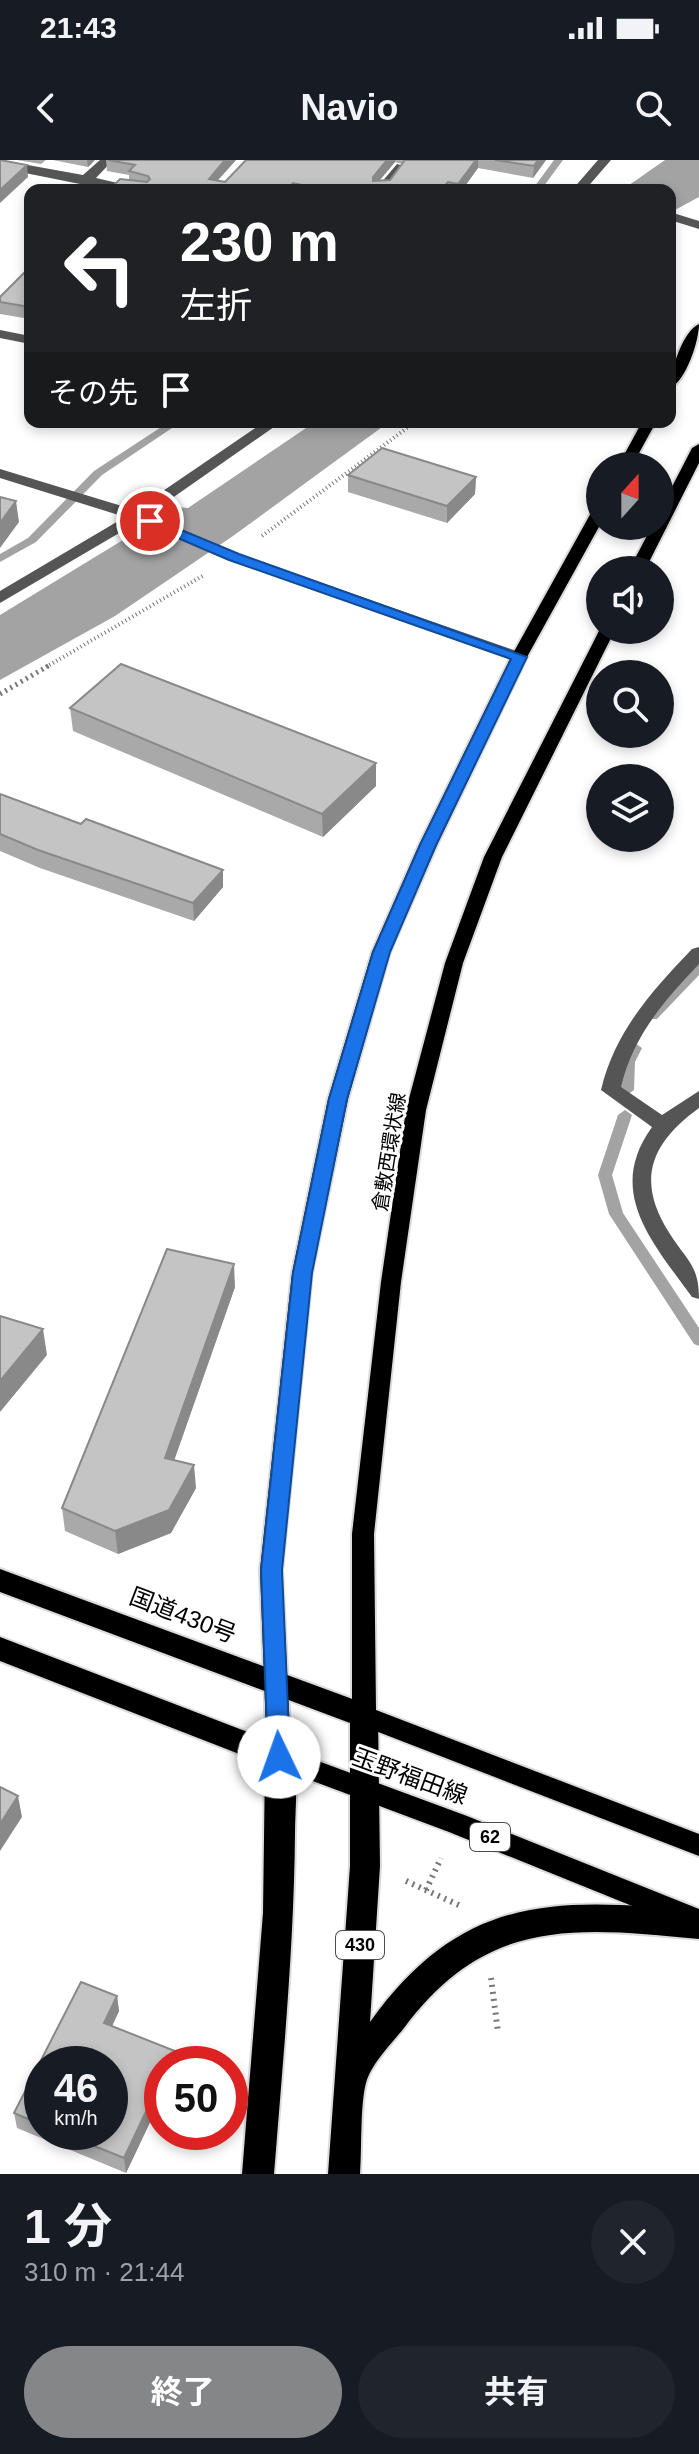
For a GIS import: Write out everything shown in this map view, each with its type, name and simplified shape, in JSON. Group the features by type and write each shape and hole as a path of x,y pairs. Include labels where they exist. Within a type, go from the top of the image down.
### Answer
{"highway":[{"name":"国道430号","path":"0,1580 364,1716"},
{"path":"0,1649 279,1757 283,1834 258,2174"},
{"name":"430","path":"344,2174 365,1866 364,1716"},
{"path":"351,2078 394,2013 453,1955 479,1942 531,1922 615,1917 699,1923"}],"main road":[{"path":"676,372 699,328"},
{"path":"633,452 646,428"},
{"path":"674,498 699,448"},
{"path":"279,1757 271,1570 302,1273 338,1099 381,952 428,845 519,657 586,536"},
{"name":"倉敷西環状線","path":"364,1716 363,1534 391,1282 416,1110 454,963 493,857 600,644"},
{"name":"玉野福田線","path":"364,1716 699,1845"},
{"name":"玉野福田線","path":"279,1757 699,1923"}],"street":[{"path":"85,181 107,160"},
{"path":"585,184 605,160"},
{"path":"0,164 104,184"},
{"path":"386,184 401,167"},
{"path":"676,218 699,225"},
{"path":"0,334 24,339"},
{"path":"0,598 144,519 266,428"},
{"path":"0,473 144,519 227,554 519,657"},
{"path":"664,1126 611,1090 615,1064 644,1012 699,953"},
{"path":"699,1098 664,1126 647,1152 640,1179 646,1215 699,1291"}],"path":[{"path":"0,694 227,554 406,428"},
{"path":"426,1890 441,1858"},
{"path":"406,1881 469,1909"},
{"path":"490,1973 498,2032"}],"shaded area":[{"path":"665,160 699,160 699,197 676,209 676,184 631,184"},
{"path":"306,428 381,428 233,536 115,616 0,680 0,615 177,507 188,508"}],"building":[{"path":"0,160 27,165 0,190"},
{"path":"108,160 225,160 209,179 225,182 246,160 387,160 373,181 390,180 405,160 476,160 458,184 115,184 120,179 147,182 150,179 148,176 129,171 135,165"},
{"path":"495,160 538,160 534,166"},
{"path":"24,273 24,306 0,302 0,297"},
{"path":"382,448 476,477 447,506 348,475"},
{"path":"0,497 16,501 0,523"},
{"path":"121,664 376,763 322,814 70,708"},
{"path":"0,794 81,824 86,819 223,870 193,903 0,834"},
{"path":"167,1249 234,1264 165,1458 194,1465 169,1510 115,1531 62,1508"},
{"path":"0,1316 43,1329 0,1381"},
{"path":"0,1787 18,1796 0,1824"},
{"path":"81,1982 117,1996 104,2023 162,2046 144,2046 144,2116 128,2150 128,2046 48,2046"},
{"path":"24,2093 24,2117 14,2113"},
{"path":"104,2150 128,2150 124,2158"}],"waterway":[{"path":"541,184 559,160"},
{"path":"0,559 32,540 98,473 167,428"},
{"path":"652,1016 699,967"},
{"path":"627,1090 628,1062 635,1048"},
{"path":"625,1115 605,1175 616,1214 699,1340"}],"route":[{"path":"150,521 234,557 519,657 428,845 381,952 338,1099 302,1273 271,1570 279,1757"}]}
